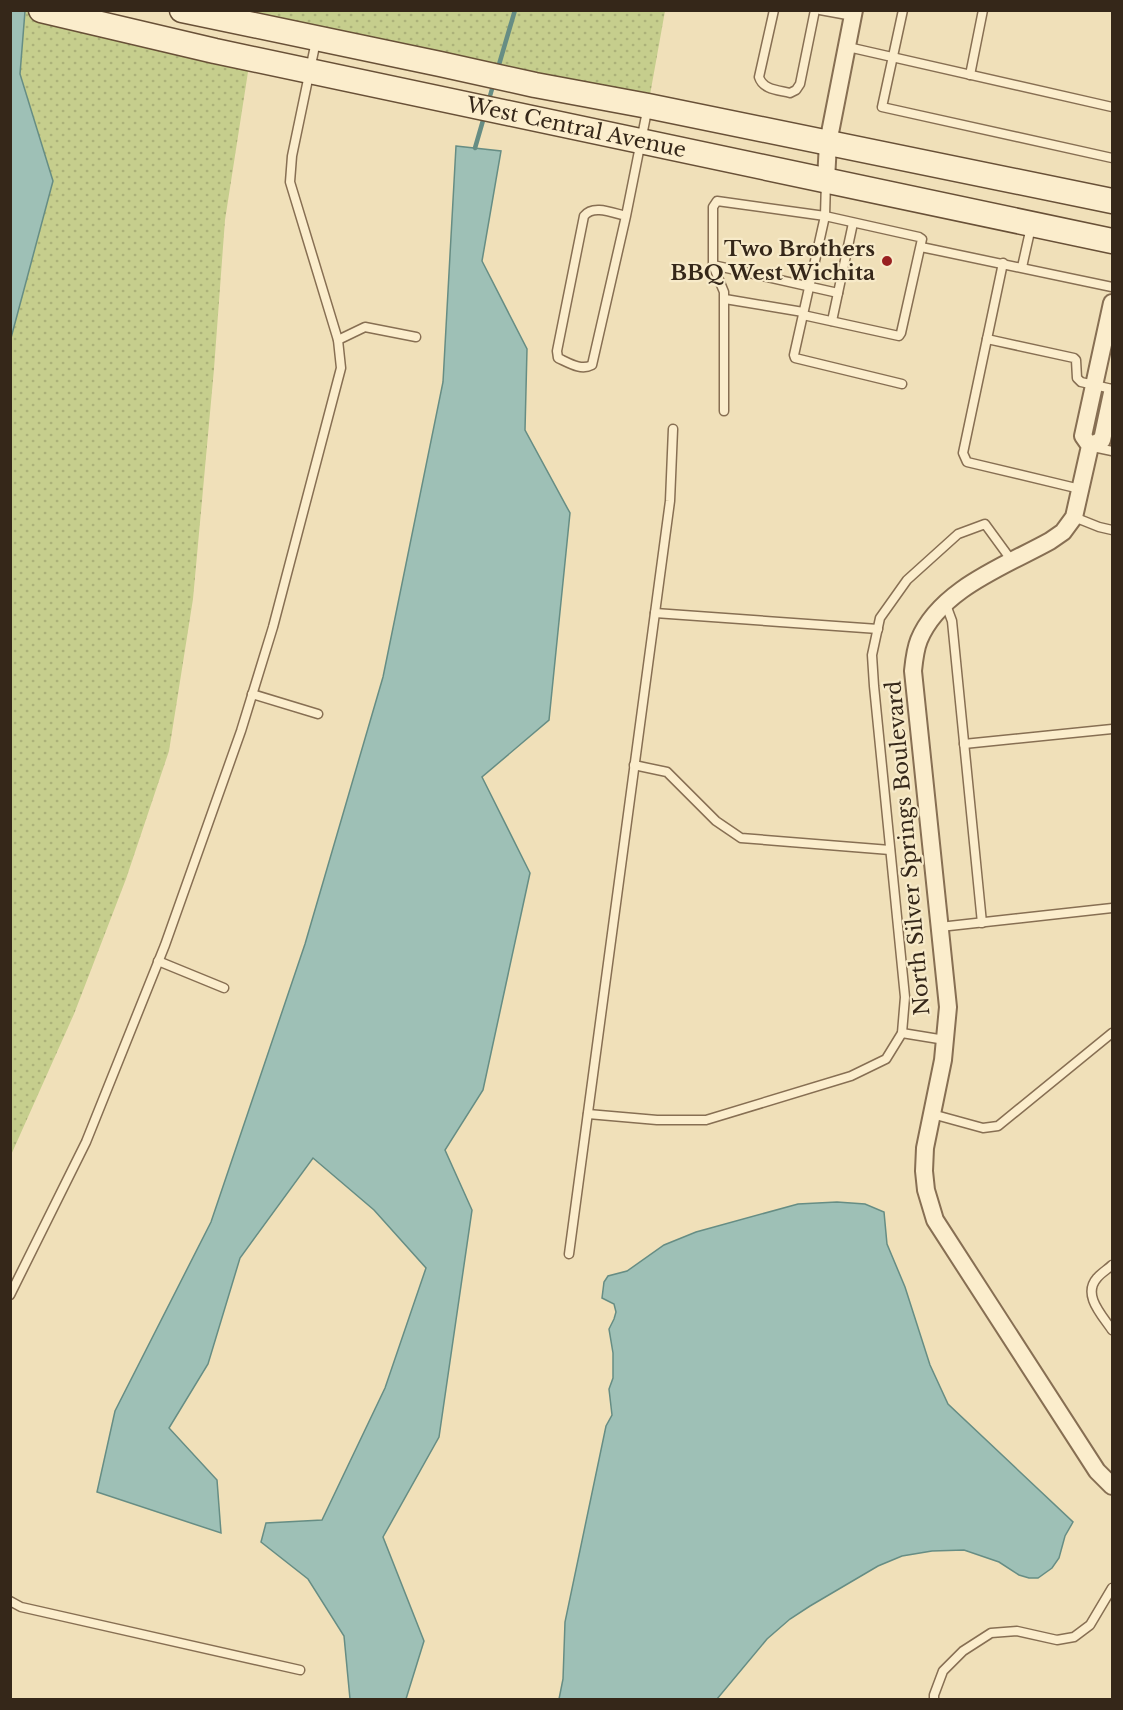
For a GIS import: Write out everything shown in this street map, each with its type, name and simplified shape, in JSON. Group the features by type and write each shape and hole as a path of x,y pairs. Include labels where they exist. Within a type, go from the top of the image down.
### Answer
{"main road":[{"name":"West Central Avenue","path":"40,10 310,71 1113,241"},
{"name":"West Central Avenue","path":"182,10 535,85 1113,201"}],"street":[{"path":"826,180 828,143 854,13"},
{"path":"1074,517 1090,446 1083,436 1113,303"},
{"path":"1090,446 1102,440 1113,391"},
{"name":"North Silver Springs Boulevard","path":"1074,517 1063,532 1050,542 963,588 945,602 927,625 919,640 913,672 948,1007 946,1040 926,1148 924,1171 926,1190 935,1220 1097,1471 1113,1486"}],"lane":[{"path":"774,10 759,77 766,87 790,93 800,84 815,10"},
{"path":"820,10 854,13"},
{"path":"903,10 882,108 1113,158"},
{"path":"970,75 984,10"},
{"path":"10,1295 86,1142 158,961 241,731 273,627 341,368 338,340 290,182 292,156 316,38"},
{"path":"848,47 1113,107"},
{"path":"626,216 594,209 588,211 584,216 557,351 558,358 574,365 586,368 592,365 626,216 648,106"},
{"path":"826,180 825,216 795,358 902,384"},
{"path":"724,298 899,336 922,239 825,216 717,201 713,207 713,265 724,292 724,298 724,411"},
{"path":"832,321 853,223"},
{"path":"1022,267 1031,223"},
{"path":"921,247 1113,286"},
{"path":"1004,263 963,453 965,460 1080,489"},
{"path":"713,265 838,293"},
{"path":"338,340 365,327 416,337"},
{"path":"987,339 1074,358 1077,378 1081,382 1113,391"},
{"path":"569,1254 655,613 669,501 673,429"},
{"path":"1090,446 1113,451"},
{"path":"1074,517 1113,530"},
{"path":"588,1114 657,1120 706,1120 851,1076 886,1059 902,1033 904,997 872,655 880,618 907,580 958,534 985,524 1012,562"},
{"path":"945,602 952,621 982,923"},
{"path":"655,613 878,629"},
{"path":"252,694 318,714"},
{"path":"964,744 1113,729"},
{"path":"634,765 667,772 716,821 741,838 890,850"},
{"path":"940,927 1113,908"},
{"path":"158,961 224,988"},
{"path":"902,1033 946,1040"},
{"path":"932,1114 983,1128 998,1126 1113,1033"},
{"path":"1113,1265 1097,1278 1091,1288 1093,1301 1113,1330"},
{"path":"934,1700 943,1671 963,1651 991,1633 1017,1631 1057,1640 1074,1638 1090,1625 1113,1588"},
{"path":"10,1601 21,1607 300,1670"}],"green space":[{"path":"46,10 250,59 225,220 193,599 169,751 126,879 74,1014 11,1155 10,11"},
{"path":"256,10 665,11 648,106 188,11 255,11 255,16"}],"water":[{"path":"10,11 25,11 20,74 53,181 11,338"},
{"path":"456,146 501,151 482,261 527,349 525,430 570,513 549,720 482,777 530,873 483,1090 445,1150 472,1210 439,1437 383,1537 424,1641 406,1699 350,1699 344,1636 308,1579 261,1542 266,1523 322,1520 385,1388 426,1268 374,1210 313,1158 240,1258 208,1364 169,1428 217,1480 221,1533 97,1492 115,1411 211,1222 305,944 383,677 443,382"},
{"path":"837,1202 865,1204 884,1212 887,1244 905,1287 930,1365 948,1404 1073,1522 1065,1536 1059,1558 1052,1568 1038,1578 1029,1578 1019,1575 999,1562 964,1550 932,1551 902,1556 878,1566 790,1619 767,1639 717,1699 559,1699 563,1679 565,1622 606,1426 612,1415 609,1389 613,1378 613,1353 609,1329 616,1312 614,1304 602,1298 604,1282 608,1276 627,1271 664,1245 696,1232 798,1204"}],"waterway":[{"path":"498,68 515,10"},
{"path":"488,103 494,82"},
{"path":"475,148 484,117"}],"place":[{"name":"Two Brothers BBQ West Wichita","path":"887,261"}]}
